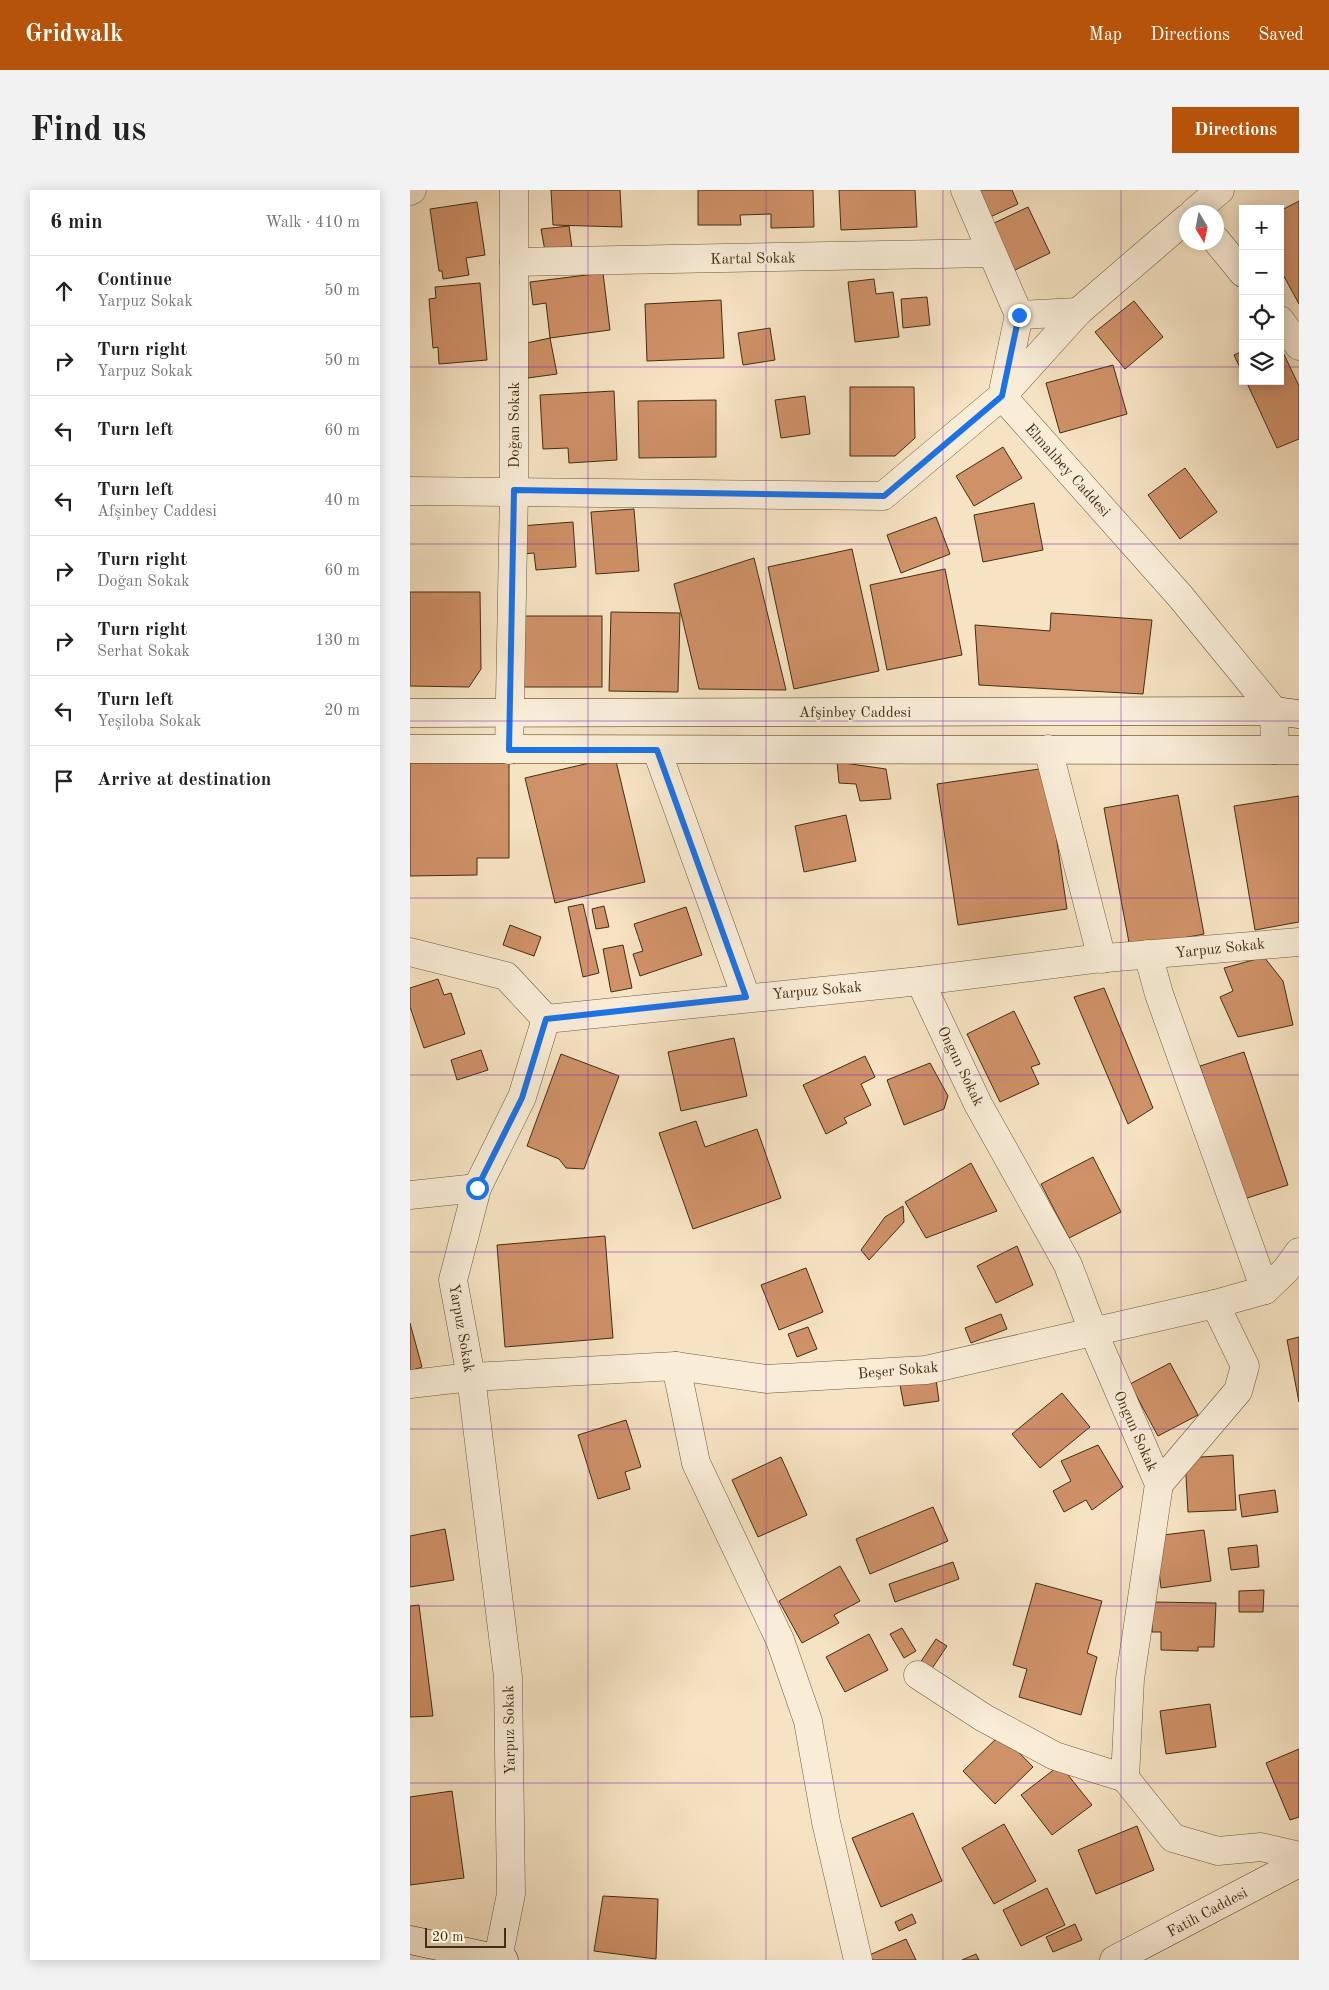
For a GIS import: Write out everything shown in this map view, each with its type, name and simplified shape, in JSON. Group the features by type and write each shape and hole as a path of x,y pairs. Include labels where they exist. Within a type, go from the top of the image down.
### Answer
{"street":[{"name":"Doğan Sokak","path":"509,750 514,490 514,190"},
{"path":"965,190 1019,315 1002,396"},
{"path":"1202,205 1220,190"},
{"path":"410,491 514,490 884,496 1002,396 1078,312 1179,225"},
{"path":"1224,250 1239,268"},
{"name":"Kartal Sokak","path":"514,262 992,253"},
{"path":"1019,315 1078,312"},
{"path":"1284,325 1299,346"},
{"name":"Elmalıbey Caddesi","path":"1002,396 1180,596 1287,712"},
{"path":"410,749 1287,750 1287,712"},
{"name":"Afşinbey Caddesi","path":"410,713 1287,712"},
{"path":"1048,749 1102,959"},
{"path":"657,750 746,997"},
{"name":"Yarpuz Sokak","path":"501,1959 511,1894 508,1677 471,1377 452,1280 477,1188 522,1098 546,1019 746,997 920,981 1148,954 1299,942"},
{"path":"410,952 506,976 546,1019"},
{"path":"1148,954 1159,994 1265,1290"},
{"name":"Ongun Sokak","path":"920,981 978,1104 1068,1265 1092,1331 1159,1484 1130,1679 1125,1778"},
{"path":"410,1195 477,1188"},
{"name":"Beşer Sokak","path":"410,1384 471,1377 676,1366 766,1379 926,1370 1215,1304 1265,1290 1286,1270 1299,1252"},
{"path":"1159,1484 1238,1391 1245,1366 1215,1304"},
{"path":"676,1366 696,1463 780,1640 808,1721 826,1822 858,1960"},
{"path":"918,1675 984,1718 1055,1756 1125,1778 1173,1838 1218,1851 1261,1847 1299,1856"},
{"name":"Fatih Caddesi","path":"1126,1958 1299,1863"},
{"path":"410,1940 501,1959"}],"building":[{"path":"551,190 620,190 622,227 553,225"},
{"path":"698,190 813,190 814,227 771,228 771,214 740,215 741,225 698,225"},
{"path":"839,190 915,190 917,227 841,230"},
{"path":"977,190 1012,190 1018,204 986,219"},
{"path":"1299,201 1299,304 1284,276 1284,209"},
{"path":"477,202 485,255 466,258 469,275 443,279 442,271 439,271 430,209"},
{"path":"1028,207 1050,253 1013,271 990,225"},
{"path":"569,226 572,248 545,251 541,229"},
{"path":"603,273 610,330 550,338 546,303 533,305 530,282"},
{"path":"874,279 876,294 893,292 899,337 855,342 848,282"},
{"path":"480,283 487,360 439,364 438,347 433,348 429,299 436,298 435,287"},
{"path":"927,297 930,325 903,328 901,299"},
{"path":"721,300 724,358 647,361 645,304"},
{"path":"1134,301 1163,337 1125,369 1095,332"},
{"path":"770,328 775,360 743,365 738,333"},
{"path":"550,338 557,374 528,378 522,344"},
{"path":"1239,353 1239,366 1234,355"},
{"path":"1284,354 1299,386 1299,439 1277,448 1248,385 1284,385"},
{"path":"1113,365 1127,414 1060,433 1046,383"},
{"path":"850,387 914,387 915,438 895,456 850,456"},
{"path":"614,391 617,460 569,463 568,448 543,449 540,395"},
{"path":"805,396 810,434 781,438 775,400"},
{"path":"716,400 716,457 639,458 638,401"},
{"path":"1003,447 1022,478 974,506 956,476"},
{"path":"1185,468 1217,512 1180,539 1148,495"},
{"path":"1034,503 1043,550 983,562 974,515"},
{"path":"634,509 639,571 596,574 591,512"},
{"path":"936,517 950,554 901,573 887,535"},
{"path":"573,522 576,567 536,570 534,553 522,554 520,526"},
{"path":"852,549 879,671 794,689 768,567"},
{"path":"754,558 786,690 699,689 674,584"},
{"path":"945,569 962,655 887,670 870,585"},
{"path":"410,592 480,592 481,669 469,687 410,686"},
{"path":"611,612 680,613 678,692 609,691"},
{"path":"1051,613 1152,620 1143,694 979,685 975,625 1050,631"},
{"path":"519,616 602,616 602,687 519,687"},
{"path":"410,757 509,757 509,858 477,858 477,875 410,876"},
{"path":"615,757 645,882 555,903 525,778"},
{"path":"837,762 886,769 891,799 860,801 856,784 839,783"},
{"path":"1046,768 1067,909 958,925 937,784"},
{"path":"1178,795 1204,934 1130,948 1104,808"},
{"path":"1299,796 1299,922 1255,930 1234,806"},
{"path":"846,815 856,861 804,872 795,826"},
{"path":"583,904 599,973 583,977 568,907"},
{"path":"604,906 609,927 596,929 592,909"},
{"path":"686,907 702,955 640,976 633,954 643,951 634,924"},
{"path":"510,925 541,937 534,956 503,945"},
{"path":"623,945 632,988 611,992 603,949"},
{"path":"1264,957 1283,981 1293,1025 1238,1037 1220,997 1233,991 1224,968"},
{"path":"438,979 444,995 451,993 465,1034 424,1048 410,1007 410,988"},
{"path":"1104,988 1153,1108 1128,1124 1074,997"},
{"path":"1014,1011 1040,1064 1031,1067 1039,1084 1000,1102 967,1034"},
{"path":"734,1038 747,1096 681,1111 668,1052"},
{"path":"481,1050 488,1070 457,1080 451,1060"},
{"path":"1244,1052 1288,1185 1244,1199 1200,1066"},
{"path":"561,1054 619,1076 584,1169 566,1168 559,1159 527,1146"},
{"path":"865,1056 875,1077 861,1084 871,1105 844,1118 847,1123 826,1134 803,1085"},
{"path":"930,1063 948,1096 944,1109 904,1125 887,1080"},
{"path":"696,1121 705,1147 757,1129 781,1198 693,1229 659,1133"},
{"path":"1093,1157 1121,1212 1069,1238 1041,1184"},
{"path":"971,1163 997,1211 926,1238 905,1202"},
{"path":"903,1206 904,1222 869,1260 861,1250 885,1217"},
{"path":"605,1236 613,1338 505,1347 497,1245"},
{"path":"1017,1246 1033,1285 996,1303 977,1266"},
{"path":"806,1268 823,1312 779,1330 761,1285"},
{"path":"1001,1314 1007,1329 971,1343 965,1328"},
{"path":"410,1323 422,1367 410,1371"},
{"path":"808,1327 817,1349 797,1357 788,1334"},
{"path":"1299,1337 1299,1402 1287,1340"},
{"path":"1170,1363 1198,1415 1158,1436 1130,1384"},
{"path":"936,1379 939,1401 904,1406 900,1385"},
{"path":"1062,1393 1090,1427 1040,1468 1012,1434"},
{"path":"626,1420 641,1467 625,1472 630,1489 598,1499 578,1435"},
{"path":"1098,1445 1123,1487 1092,1510 1086,1500 1064,1512 1053,1491 1071,1481 1061,1461"},
{"path":"1233,1455 1236,1510 1188,1512 1185,1458"},
{"path":"781,1457 807,1515 758,1537 732,1480"},
{"path":"1275,1490 1278,1512 1242,1517 1239,1495"},
{"path":"933,1507 948,1541 870,1574 856,1539"},
{"path":"445,1529 454,1580 410,1587 410,1536"},
{"path":"1204,1530 1211,1581 1161,1588 1155,1536"},
{"path":"1257,1545 1259,1567 1231,1570 1228,1548"},
{"path":"953,1562 959,1579 895,1602 889,1584"},
{"path":"840,1566 860,1601 834,1615 839,1623 802,1643 779,1601"},
{"path":"1036,1583 1102,1601 1087,1653 1097,1657 1081,1715 1019,1697 1027,1669 1013,1665"},
{"path":"1264,1590 1263,1612 1239,1612 1239,1591"},
{"path":"1152,1602 1216,1603 1214,1647 1198,1647 1198,1651 1161,1650 1161,1632 1152,1632"},
{"path":"419,1605 433,1716 410,1717 410,1606"},
{"path":"902,1628 916,1651 904,1658 890,1634"},
{"path":"869,1634 888,1670 845,1692 826,1657"},
{"path":"936,1639 947,1646 931,1670 920,1663"},
{"path":"1210,1704 1216,1747 1166,1754 1160,1711"},
{"path":"1001,1734 1033,1767 995,1804 963,1771"},
{"path":"1299,1749 1299,1817 1290,1820 1266,1763"},
{"path":"1060,1765 1092,1805 1052,1835 1021,1795"},
{"path":"452,1791 464,1878 410,1885 410,1797"},
{"path":"913,1813 942,1881 881,1907 852,1838"},
{"path":"1004,1824 1036,1881 994,1904 962,1848"},
{"path":"1137,1826 1154,1870 1096,1894 1078,1850"},
{"path":"1047,1888 1065,1925 1021,1946 1003,1910"},
{"path":"603,1896 658,1899 656,1959 594,1951"},
{"path":"912,1914 916,1923 899,1931 895,1922"},
{"path":"1075,1924 1082,1940 1053,1952 1046,1937"},
{"path":"906,1939 916,1960 869,1960 867,1956"},
{"path":"976,1954 979,1960 962,1960"}],"route":[{"path":"477,1188 522,1098 546,1019 746,997 657,750 509,750 514,490 884,496 1002,396 1019,315"}]}
